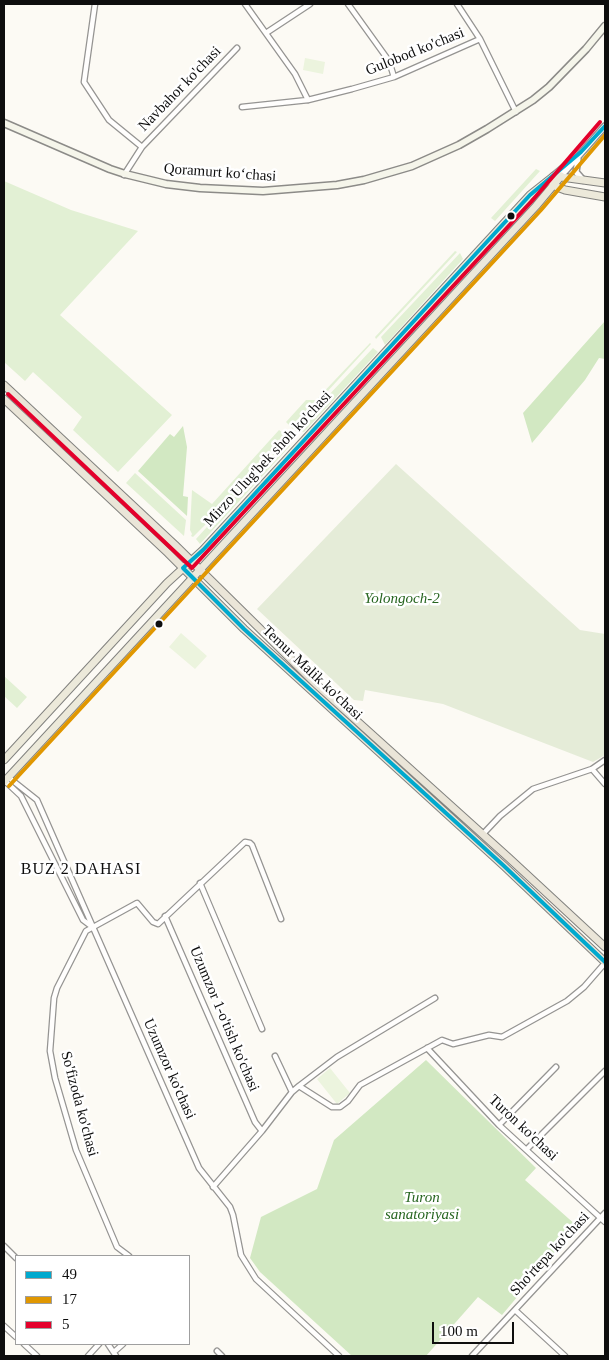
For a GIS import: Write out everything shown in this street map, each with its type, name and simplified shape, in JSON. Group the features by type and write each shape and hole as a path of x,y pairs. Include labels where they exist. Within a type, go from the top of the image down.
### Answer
{"highway":[{"name":"Temur Malik ko'chasi","path":"4,385 191,561 317,685 605,947"},
{"name":"Temur Malik ko'chasi","path":"4,399 183,568 244,629 504,866 605,962"}],"main road":[{"name":"Qoramurt koʻchasi","path":"516,113 549,87 586,49 605,26"},
{"name":"Qoramurt koʻchasi","path":"4,125 94,166 171,187 247,193 337,187 396,174 430,162 474,139 551,89 605,30"},
{"path":"553,186 562,176 605,183"},
{"path":"543,184 605,197"},
{"name":"Mirzo Ulug'bek shoh ko'chasi","path":"4,760 166,583 191,561 263,485 530,195 543,184 553,186 5,780"},
{"path":"263,485 271,492"},
{"path":"84,673 94,683"},
{"path":"44,716 55,726"}],"street":[{"path":"95,4 84,82 109,120 142,147"},
{"path":"245,4 295,74 308,100"},
{"path":"266,33 310,4"},
{"path":"348,4 389,61 394,77"},
{"path":"457,4 480,39 516,113"},
{"name":"Gulobod ko'chasi","path":"242,107 308,100 394,77 480,39"},
{"name":"Navbahor ko'chasi","path":"124,175 142,147 237,48"},
{"path":"553,186 605,126"},
{"path":"562,176 582,152"},
{"path":"582,152 575,168 577,174 583,180"},
{"path":"483,834 500,816 533,789 592,769 605,760"},
{"path":"592,769 605,784"},
{"name":"Uzumzor ko'chasi","path":"5,780 21,796 83,920 93,927"},
{"name":"Uzumzor ko'chasi","path":"5,780 37,800 199,1168 225,1200 233,1215 241,1255 256,1279 338,1356"},
{"path":"93,927 137,904 155,924 158,924 244,842 249,842 252,845 281,919"},
{"path":"200,883 262,1029"},
{"name":"Uzumzor 1-o'tish ko'chasi","path":"165,916 254,1122 262,1131"},
{"name":"So'fizoda ko'chasi","path":"93,927 86,931 57,988 54,998 50,1051 55,1078 76,1150 118,1246 127,1255"},
{"path":"298,1086 332,1107 340,1107 348,1101 360,1085 442,1040 453,1044 489,1035 502,1036 567,1000 584,987 605,962"},
{"path":"213,1187 298,1086 337,1057 435,998"},
{"name":"Turon ko'chasi","path":"427,1048 499,1125 603,1220"},
{"path":"275,1056 292,1092"},
{"path":"499,1125 556,1067"},
{"path":"527,1149 605,1072"},
{"name":"Sho'rtepa ko'chasi","path":"472,1356 603,1220 605,1214"},
{"path":"4,1246 15,1257"},
{"path":"515,1310 565,1356"},
{"path":"4,1326 15,1336"},
{"path":"25,1345 37,1356"},
{"path":"88,1356 98,1345"},
{"path":"217,1351 222,1356"}],"green space":[{"path":"305,58 325,62 323,74 303,70"},
{"path":"536,169 540,171 495,221 491,218"},
{"path":"4,181 71,210 138,231 60,315 172,415 118,472 73,430 82,417 33,372 25,381 4,362"},
{"path":"455,251 457,252 376,339 375,337"},
{"path":"460,253 463,259 385,345 381,337"},
{"path":"605,321 605,359 599,358 585,380 532,443 523,413"},
{"path":"370,343 293,429 286,422 306,400 316,400"},
{"path":"373,348 378,352 304,432 295,431"},
{"path":"183,426 187,447 183,496 188,497 187,516 138,471 170,434 174,437"},
{"path":"279,430 286,437 232,498 193,537 191,536 192,490 212,504"},
{"path":"288,438 290,446 200,544 196,539"},
{"name":"Yolongoch-2","path":"396,464 580,630 605,634 605,755 593,762 443,704 365,690 363,701 354,700 257,609"},
{"path":"135,473 186,520 184,536 126,483"},
{"path":"181,633 207,656 195,669 169,647"},
{"path":"4,676 27,697 17,708 4,696"},
{"name":"Turon sanatoriyasi","path":"426,1060 536,1168 525,1180 577,1226 502,1315 478,1297 426,1356 352,1356 260,1272 250,1258 261,1217 317,1189 334,1140"},
{"path":"330,1068 350,1093 337,1104 317,1079"}],"transit line":[{"name":"5","path":"8,394 192,568 531,202 600,122"},
{"name":"49","path":"605,126 581,152 530,195 203,550 183,568 244,629 504,866 605,962"},
{"name":"17","path":"9,786 541,210 605,135"}],"district":[{"name":"BUZ 2 DAHASI","path":"81,870"}]}
